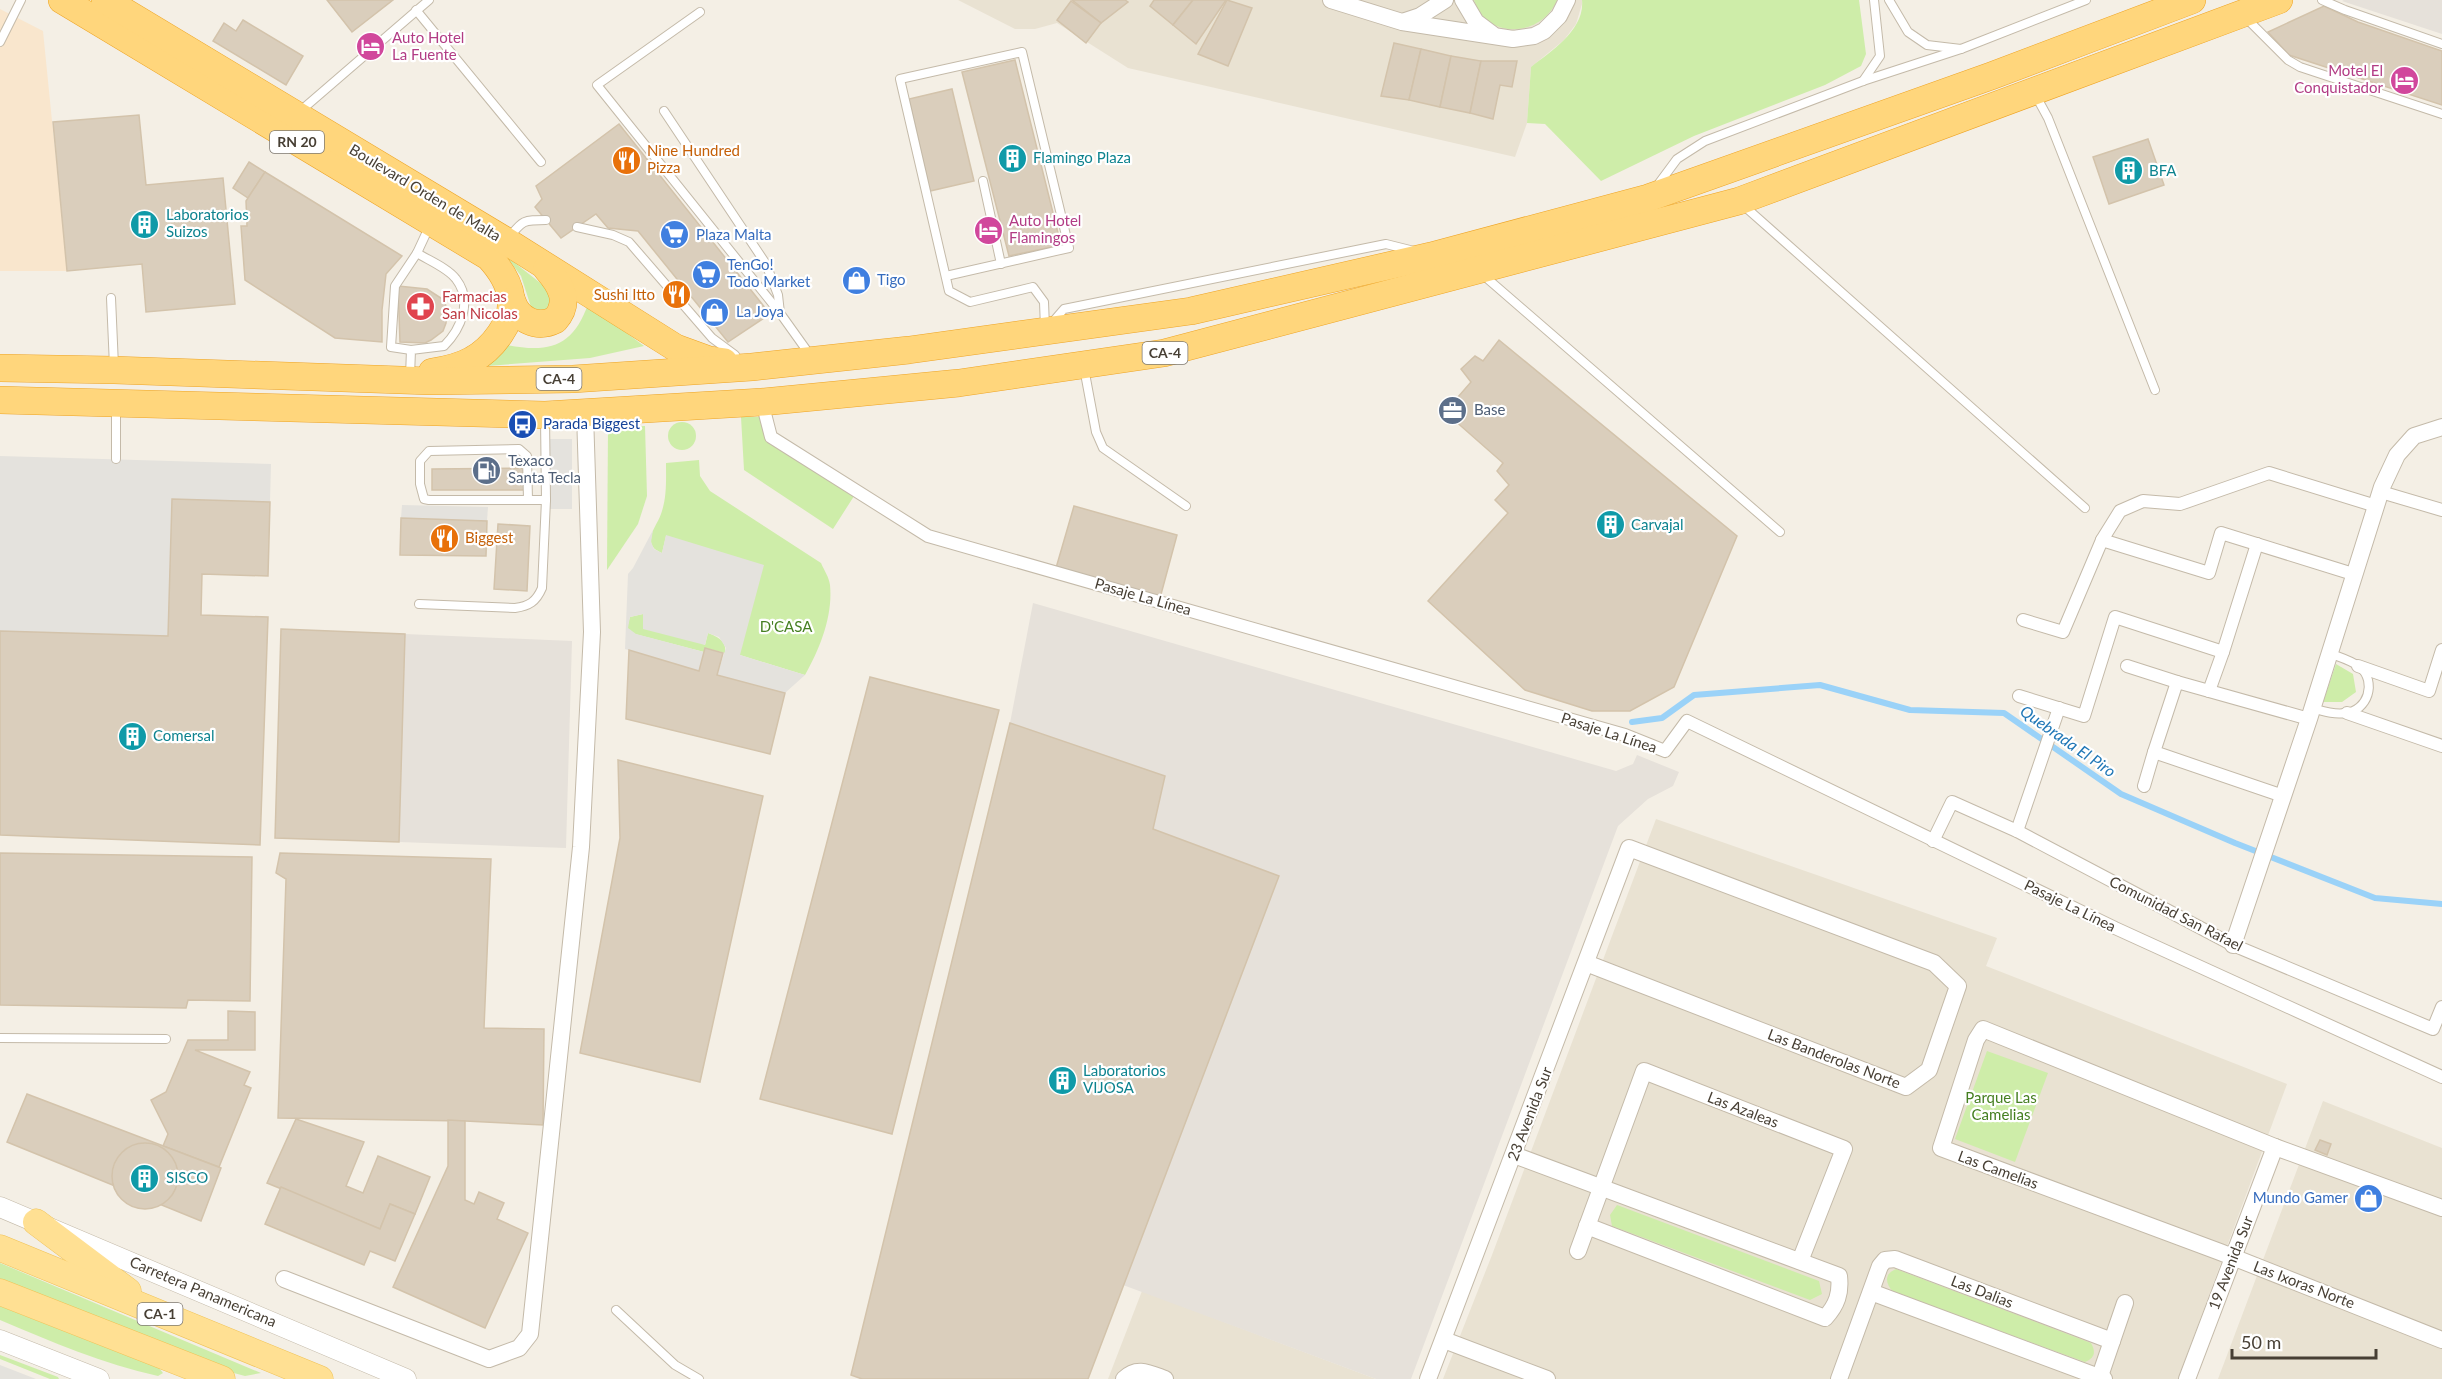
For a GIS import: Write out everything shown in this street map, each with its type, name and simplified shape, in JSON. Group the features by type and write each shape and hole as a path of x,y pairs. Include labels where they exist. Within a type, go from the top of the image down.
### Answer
{"highway":[{"name":"Boulevard Orden de Malta","path":"62,0 489,257 503,274 512,301"},
{"name":"Boulevard Orden de Malta","path":"105,0 506,242 676,348 709,360 752,367"},
{"name":"CA-4","path":"0,368 499,381 752,367 939,347 1191,311 1431,256 1648,198 1990,76 2188,0"},
{"name":"CA-4","path":"0,400 545,415 585,414 762,402 959,383 1164,353 1738,201 2034,93 2279,0"},
{"path":"512,301 517,312 530,322 546,323 558,316 562,309 563,294 558,283 540,263"},
{"path":"366,379 410,363 448,369 467,363 484,352 500,332 512,301"}],"main road":[{"path":"36,1222 160,1315"},
{"name":"CA-1","path":"0,1248 320,1379"},
{"name":"CA-1","path":"0,1292 222,1379"}],"street":[{"path":"1331,0 1402,22 1513,39 1534,36 1552,24 1567,0"},
{"path":"1402,22 1420,16 1444,0"},
{"path":"1463,0 1469,14 1492,35"},
{"name":"Pasaje La Línea","path":"762,402 771,437 928,536 1624,735 1665,751 1687,721 2115,928 2442,1077"},
{"path":"284,1279 489,1359 519,1348 530,1334 581,848 592,632 585,414"},
{"path":"2233,945 2311,714 2378,499 2397,454 2414,436 2442,427"},
{"path":"2023,621 2063,632 2102,540 2120,511 2142,501 2180,504 2269,473 2378,499 2442,510"},
{"path":"2102,540 2209,573 2221,533 2354,574"},
{"path":"2209,691 2257,544"},
{"path":"2019,696 2084,716 2115,617 2223,652"},
{"path":"2358,666 2429,691 2442,650"},
{"path":"2127,666 2209,691 2311,714"},
{"path":"2144,786 2177,682"},
{"path":"2017,831 2059,708"},
{"path":"2347,713 2442,746"},
{"path":"2154,752 2283,796"},
{"name":"Comunidad San Rafael","path":"1934,840 1952,802 2017,831 2233,945 2433,1029 2440,1015"},
{"name":"23 Avenida Sur","path":"1428,1379 1629,848"},
{"name":"Las Banderolas Norte","path":"1587,963 1906,1087 1929,1070 1958,986 1934,963 1629,848"},
{"name":"Las Camelias","path":"2233,1257 1941,1148 1976,1040 1983,1029 2275,1147"},
{"name":"Las Azaleas","path":"1578,1251 1644,1071 1844,1149 1800,1261"},
{"path":"2275,1147 2442,1208"},
{"name":"19 Avenida Sur","path":"2187,1379 2275,1147"},
{"path":"1514,1155 1839,1276 1837,1301 1825,1317 1587,1226"},
{"name":"Carretera Panamericana","path":"0,1207 406,1379"},
{"name":"Las Ixoras Norte","path":"2233,1257 2442,1340"},
{"name":"Las Dalias","path":"1839,1379 1880,1266 1885,1260 1895,1259 2112,1341"},
{"path":"1871,1292 2101,1378 2125,1303"},
{"path":"0,1340 99,1379"},
{"path":"1444,1340 1547,1379"},
{"path":"1124,1379 1132,1372 1140,1370 1165,1379"}],"lane":[{"path":"0,42 21,0"},
{"path":"296,115 429,0"},
{"path":"1863,81 1880,56 1875,0"},
{"path":"1889,0 1908,32 1927,45 1961,49"},
{"path":"1648,198 1677,159 1704,141 1863,81 1961,49 2085,0"},
{"path":"2322,0 2344,10 2442,44"},
{"path":"416,10 541,162"},
{"path":"700,12 597,85 780,313 814,360"},
{"path":"2242,14 2288,60 2300,67 2442,114"},
{"path":"946,276 1070,248 1022,52 900,79 949,291 970,302 1033,287 1044,302 1045,331"},
{"path":"2034,93 2048,118 2155,390"},
{"path":"664,111 766,264 778,295 780,313"},
{"path":"983,181 1001,264"},
{"path":"1738,201 2085,508"},
{"path":"506,242 526,220 546,220"},
{"path":"417,253 455,277 461,291 463,315 459,328 444,346 410,363 392,346 394,286 417,253 431,222"},
{"path":"577,227 613,235 629,242 712,339 752,367"},
{"path":"1480,271 1780,532"},
{"path":"111,298 114,370"},
{"path":"1083,365 1096,432 1103,448 1186,506"},
{"path":"116,402 116,459"},
{"path":"419,604 515,608 528,606 538,598 542,588 546,500 545,415"},
{"path":"528,500 527,456 519,449 429,451 420,461 420,484 424,499 528,500 546,500"},
{"path":"2311,714 2347,713 2362,706 2369,689 2365,673 2358,666 2329,653"},
{"path":"0,1038 166,1039"},
{"path":"616,1310 675,1365 699,1379"}],"shaded area":[{"path":"958,0 1582,0 1582,4 1576,24 1564,40 1531,67 1527,123 1515,157 1128,68 1057,23 1035,29 1015,29"},
{"path":"2442,0 2442,34 2342,1"},
{"path":"0,9 43,31 67,271 0,271"},
{"path":"549,439 572,439 572,509 549,509"},
{"path":"0,456 271,464 270,502 172,499 168,636 0,631"},
{"path":"402,505 488,507 487,521 401,518"},
{"name":"D'CASA","path":"653,530 651,542 654,549 662,553 666,535 764,565 740,655 805,675 785,693 717,675 726,648 719,637 708,633 705,645 643,629 643,614 630,617 628,628 636,634 704,652 699,671 625,649 628,574"},
{"name":"Laboratorios VIJOSA","path":"1033,603 1616,771 1633,764 1637,755 1679,772 1673,786 1648,799 1618,826 1411,1379 1376,1379 1123,1285 1278,876 1153,829 1165,776 1010,723"},
{"path":"405,634 572,641 566,848 399,842"},
{"path":"1656,819 1997,938 1986,966 2287,1084 2178,1379 1443,1379"},
{"path":"2323,1101 2442,1148 2442,1379 2218,1379"},
{"path":"1142,1291 1376,1379 1108,1379"},
{"path":"0,1365 36,1379 0,1379"}],"green space":[{"path":"1474,0 1557,0 1550,12 1540,21 1528,27 1515,29 1502,28 1490,22 1481,13"},
{"path":"1582,0 1859,0 1866,54 1861,66 1825,85 1694,136 1601,181 1545,124 1527,123 1531,67 1557,47 1572,30 1578,21"},
{"path":"506,256 548,289 550,303 546,309 539,310 531,307 521,276"},
{"path":"588,304 644,346 590,358 487,366 507,345 535,348 558,344 575,330"},
{"path":"741,417 764,417 768,439 856,493 833,529 744,470"},
{"path":"682,422 692,426 696,436 692,446 682,450 672,446 668,436 672,426"},
{"path":"645,426 647,496 638,524 607,570 608,427"},
{"name":"D'CASA","path":"699,460 700,476 710,491 821,563 829,579 830,597 827,620 816,654 805,675 740,655 666,536 662,553 652,545 652,533 664,501 666,463"},
{"name":"D'CASA","path":"643,614 705,645 708,633 715,636 725,645 725,653 705,648 704,652 635,634 627,628 630,617"},
{"path":"2336,664 2353,674 2356,692 2342,702 2323,702"},
{"name":"Parque Las Camelias","path":"1987,1051 2048,1073 2015,1162 1955,1139"},
{"path":"1617,1205 1819,1281 1822,1294 1810,1300 1612,1226 1610,1215"},
{"path":"0,1263 261,1373 245,1376 230,1372 0,1283"},
{"path":"1896,1269 2091,1343 2094,1354 2085,1362 1893,1292 1887,1279 1889,1273"},
{"path":"0,1306 159,1368 163,1373 158,1376 117,1365 78,1352 0,1320"},
{"path":"0,1355 59,1379 50,1379 0,1359"}],"building":[{"path":"327,0 393,0 352,32"},
{"path":"1072,0 1125,0 1128,2 1101,23"},
{"path":"1154,0 1193,0 1173,25 1150,6"},
{"path":"1193,0 1226,0 1196,44 1173,25"},
{"path":"1227,0 1252,8 1228,66 1198,54"},
{"path":"1071,1 1101,23 1086,43 1057,20"},
{"name":"Motel El Conquistador","path":"2324,6 2358,22 2442,51 2442,105 2289,55 2268,32"},
{"path":"243,20 303,56 286,85 213,41 224,23 236,31"},
{"path":"1394,43 1421,49 1409,100 1381,96"},
{"path":"1421,49 1451,56 1440,107 1409,100"},
{"path":"1451,56 1481,61 1470,113 1440,107"},
{"name":"Flamingo Plaza","path":"1015,60 1061,245 1009,256 962,72"},
{"path":"1481,61 1517,61 1512,87 1500,85 1493,119 1470,113"},
{"path":"952,89 974,181 930,191 909,99"},
{"name":"Laboratorios Suizos","path":"139,115 146,185 223,178 235,304 146,312 142,264 67,271 53,122"},
{"name":"Plaza Malta","path":"619,124 770,314 728,342 638,231 608,228 596,214 561,238 535,207 542,199 536,186"},
{"name":"BFA","path":"2148,139 2164,185 2109,204 2093,157"},
{"path":"249,162 265,172 248,198 233,188"},
{"path":"265,172 402,256 386,274 382,310 382,342 335,338 245,280 241,226 247,226 246,201"},
{"path":"398,286 427,289 444,300 447,309 443,331 425,343 400,342"},
{"name":"Carvajal","path":"1499,340 1737,536 1674,687 1630,711 1592,711 1525,690 1428,601 1508,513 1495,500 1509,485 1497,471 1503,463 1445,412 1471,382 1461,369 1475,356 1483,361"},
{"path":"524,468 524,490 432,490 432,469"},
{"name":"Comersal","path":"172,499 270,502 268,576 202,574 201,615 268,617 260,845 0,835 0,631 168,636"},
{"path":"1074,506 1177,535 1160,598 1056,568"},
{"name":"Biggest","path":"401,518 487,521 486,556 400,555"},
{"path":"498,524 530,526 527,591 494,589"},
{"path":"281,629 405,634 399,842 275,838"},
{"name":"D'CASA","path":"705,648 723,653 717,675 785,693 770,754 626,719 629,650 699,671"},
{"path":"870,677 999,710 892,1134 760,1099"},
{"name":"Laboratorios VIJOSA","path":"1010,723 1165,776 1153,829 1279,876 1088,1379 862,1379 851,1375"},
{"path":"618,760 763,796 700,1082 580,1053 620,838"},
{"path":"0,853 252,857 250,1001 188,1000 186,1008 0,1005"},
{"path":"280,853 491,859 484,1028 544,1029 543,1125 465,1121 278,1118 286,879 276,873"},
{"path":"228,1011 255,1012 255,1050 195,1050 250,1072 244,1085 251,1088 219,1167 163,1146 168,1134 151,1100 166,1092 188,1040 228,1040"},
{"path":"27,1094 221,1168 201,1221 7,1142"},
{"path":"296,1119 364,1142 346,1186 363,1193 378,1156 430,1177 415,1214 390,1204 380,1229 267,1183"},
{"path":"448,1120 465,1121 465,1200 474,1204 479,1192 504,1203 497,1219 528,1233 485,1328 393,1287 448,1166"},
{"path":"2320,1140 2331,1144 2327,1155 2315,1150"},
{"name":"SISCO","path":"145,1143 158,1146 168,1153 175,1163 178,1176 175,1189 168,1199 158,1206 145,1209 132,1206 122,1199 115,1189 112,1176 115,1163 122,1153 132,1146"},
{"path":"281,1187 380,1229 390,1204 415,1214 395,1261 370,1251 364,1265 265,1224"}],"waterway":[{"name":"Quebrada El Piro","path":"1632,722 1662,718 1694,695 1820,685 1910,710 2004,713 2121,794 2235,843 2375,898 2442,904"}],"place":[{"name":"Auto Hotel La Fuente","path":"371,47"},
{"name":"Motel El Conquistador","path":"2404,80"},
{"name":"Flamingo Plaza","path":"1012,158"},
{"name":"Nine Hundred Pizza","path":"626,160"},
{"name":"BFA","path":"2128,171"},
{"name":"Laboratorios Suizos","path":"145,224"},
{"name":"Auto Hotel Flamingos","path":"988,230"},
{"name":"Plaza Malta","path":"675,235"},
{"name":"TenGo! Todo Market","path":"706,274"},
{"name":"Tigo","path":"856,280"},
{"name":"Sushi Itto","path":"676,295"},
{"name":"Farmacias San Nicolas","path":"421,306"},
{"name":"La Joya","path":"715,312"},
{"name":"Base","path":"1453,410"},
{"name":"Parada Biggest","path":"522,424"},
{"name":"Texaco Santa Tecla","path":"487,470"},
{"name":"Carvajal","path":"1610,525"},
{"name":"Biggest","path":"444,538"},
{"name":"Comersal","path":"132,736"},
{"name":"Laboratorios VIJOSA","path":"1062,1080"},
{"name":"SISCO","path":"145,1178"},
{"name":"Mundo Gamer","path":"2369,1198"}]}
